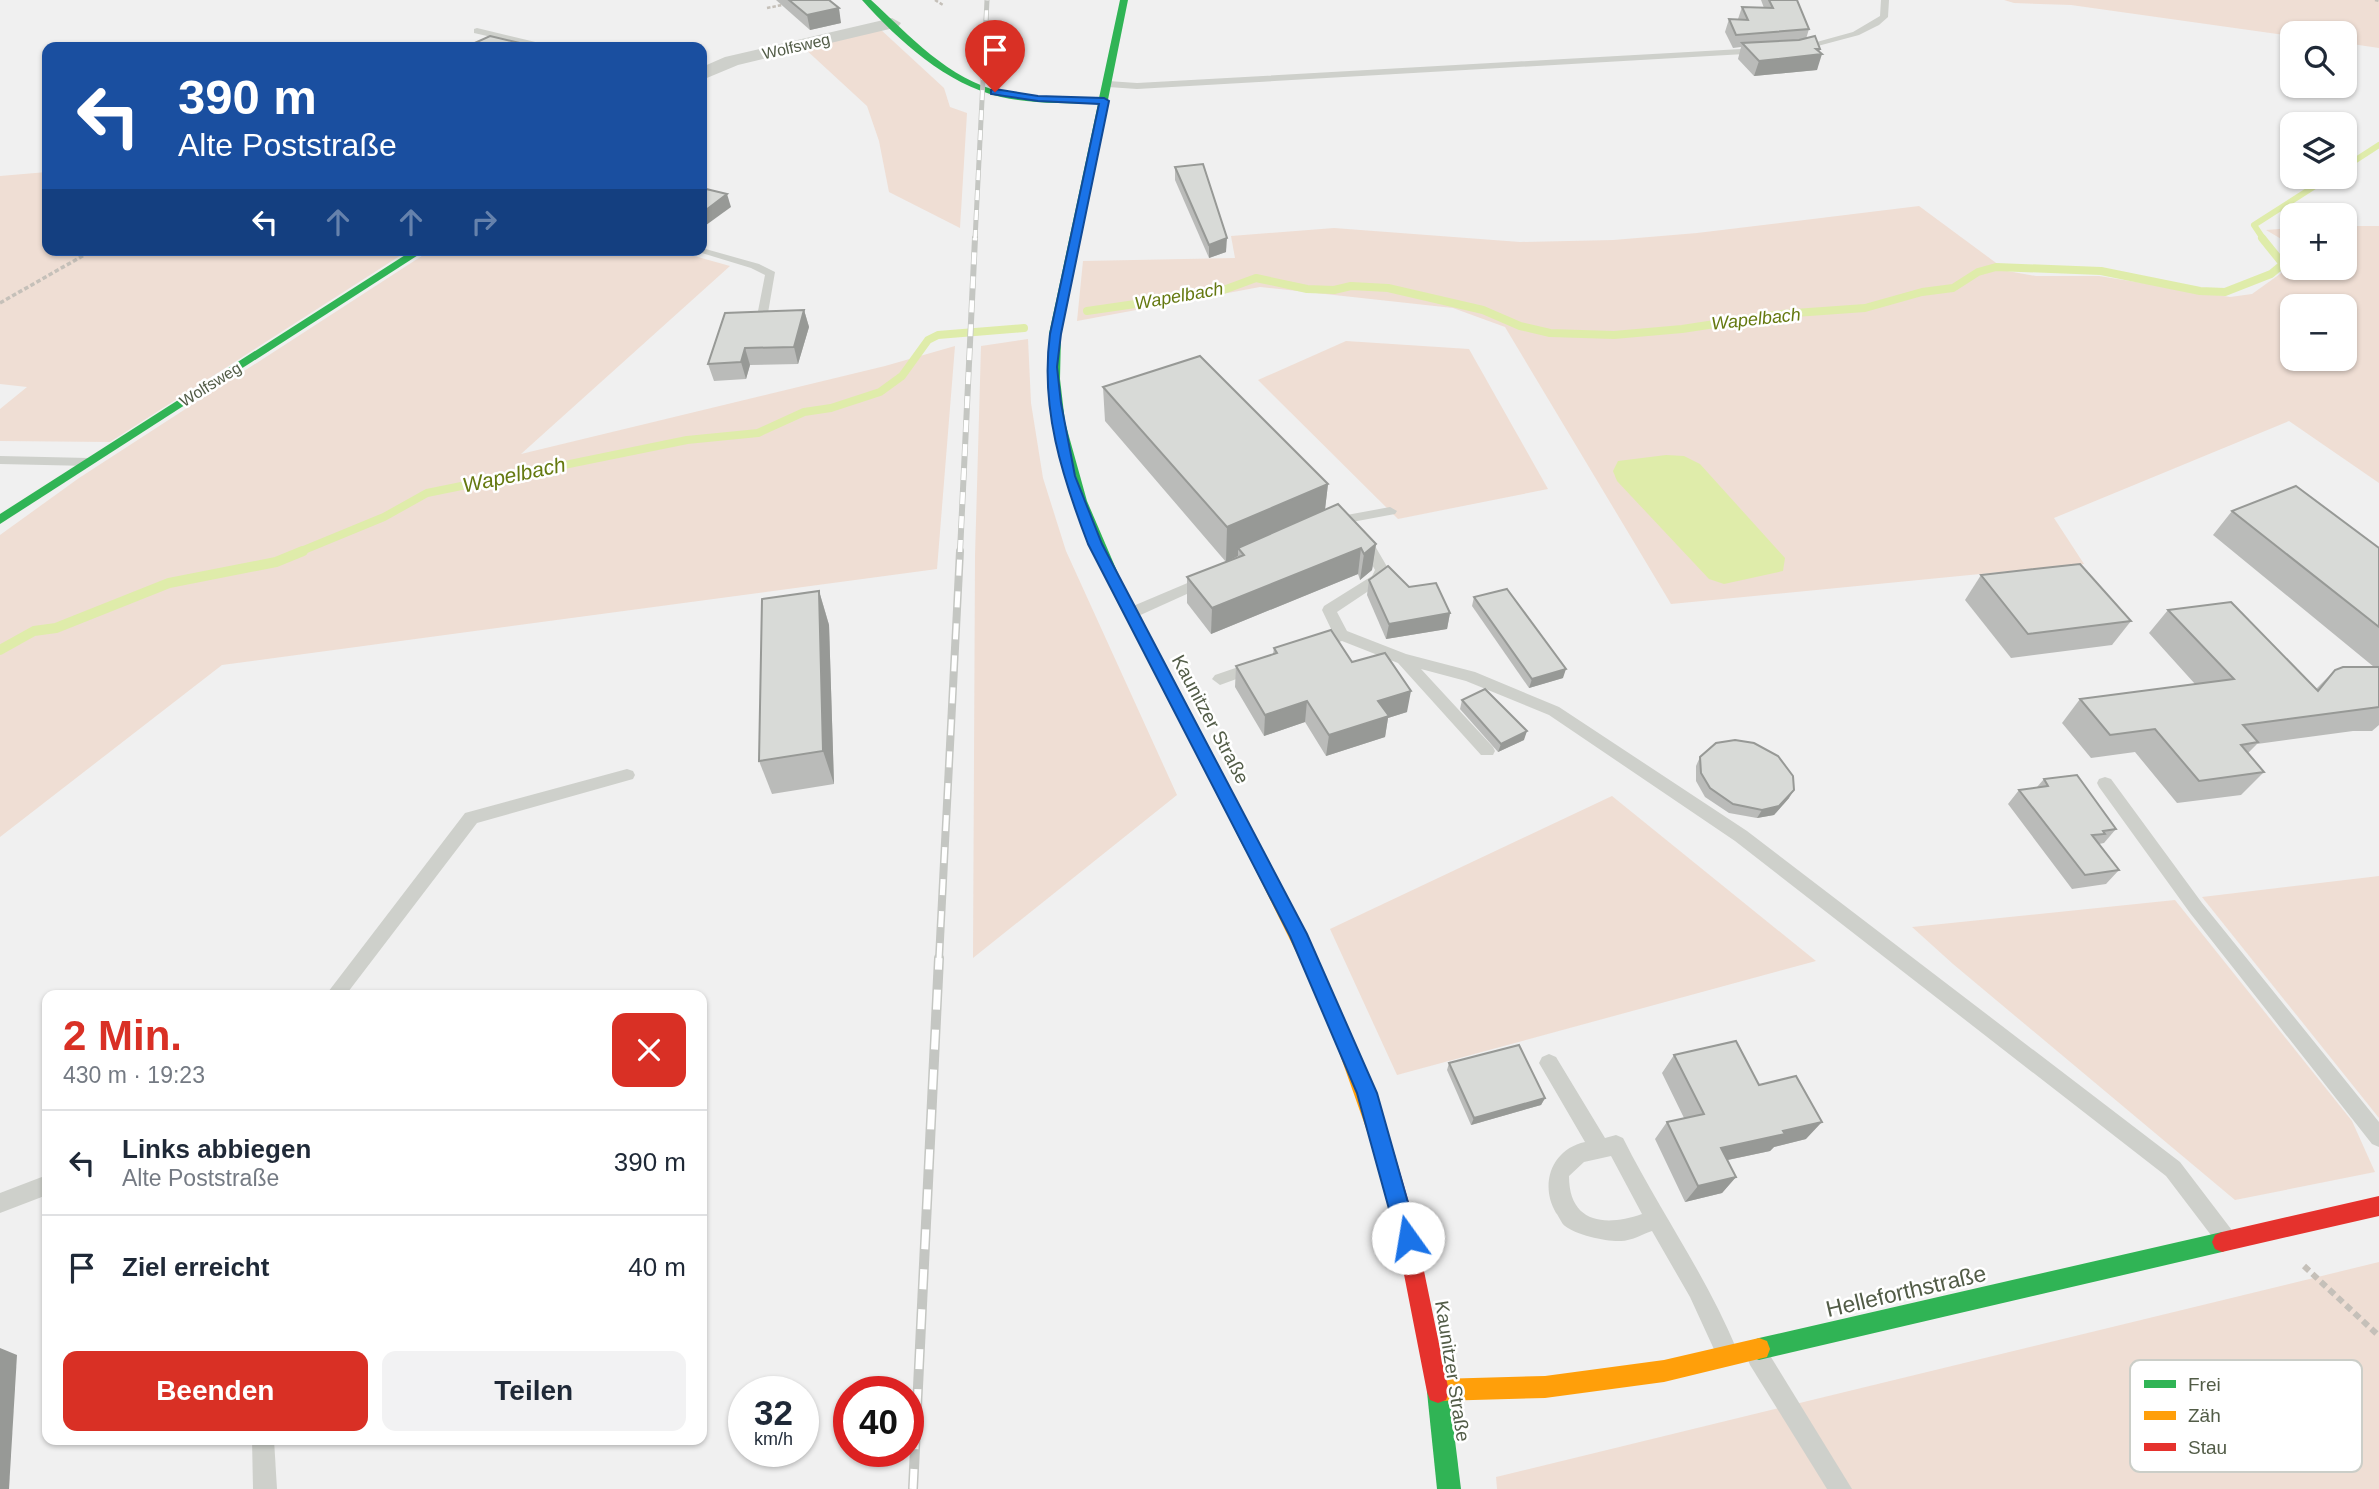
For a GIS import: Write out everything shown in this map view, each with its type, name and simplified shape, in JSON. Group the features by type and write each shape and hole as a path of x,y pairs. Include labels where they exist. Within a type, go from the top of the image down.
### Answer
{"street":[{"path":"866,0 945,67 970,84 995,92 1038,98 1104,101"},
{"name":"Kaunitzer Straße","path":"1124,0 1055,334 1051,367 1054,403 1069,476 1095,544 1298,934 1367,1093 1402,1213 1438,1390 1449,1489"},
{"name":"Wolfsweg","path":"707,72 732,61 892,23"},
{"name":"Wolfsweg","path":"0,520 412,256"},
{"name":"Helleforthstraße","path":"1438,1390 1545,1387 1664,1371 2379,1206"}],"lane":[{"path":"1794,50 1845,36 1877,23 1884,17 1885,0"},
{"path":"477,31 524,42"},
{"path":"1108,84 1137,86 1772,51"},
{"path":"707,253 755,265 771,274 764,311"},
{"path":"0,460 89,462"},
{"path":"1342,635 1329,610 1377,579 1382,570 1370,549 1330,524 1390,511"},
{"path":"1131,613 1216,575"},
{"path":"1305,648 1342,635 1403,659 1470,676 1554,711 1741,836 2173,1169 2228,1241"},
{"path":"1403,659 1487,751"},
{"path":"1220,679 1269,661"},
{"path":"339,990 471,818 627,775"},
{"path":"2105,783 2196,908 2379,1137"},
{"path":"1549,1063 1600,1148"},
{"path":"1657,1219 1623,1231 1597,1228 1572,1219 1559,1198 1559,1172 1579,1153 1616,1145 1698,1289 1729,1356"},
{"path":"0,1203 42,1187"},
{"path":"1753,1349 1840,1489"},
{"path":"263,1445 265,1489"}],"path":[{"path":"935,0 943,5"},
{"path":"767,8 793,3"},
{"path":"0,303 82,256"},
{"path":"2268,1231 2379,1336"}],"shaded area":[{"path":"2004,0 2379,0 2379,48 2357,45 2357,21 2280,21 2280,34 2071,5 2014,3"},
{"path":"880,29 944,88 950,107 967,113 960,228 889,192 879,141 867,106 803,47"},
{"path":"42,172 42,256 400,256 110,442 0,441 0,409 27,387 0,384 0,176"},
{"path":"1919,206 2007,271 2036,276 2099,276 2230,297 2252,294 2280,274 2280,280 2357,280 2357,226 2379,226 2379,483 2289,421 2054,518 2084,564 1671,604 1505,327 1453,308 1260,287 1077,321 1083,261 1235,258 1231,236 1334,228 1520,242 1613,240 1697,233"},
{"path":"2280,229 2280,238 2266,230"},
{"path":"422,256 694,256 730,266 521,454 885,366 955,346 937,569 222,665 0,837 0,535 79,478"},
{"path":"1028,339 1031,403 1043,478 1066,551 1177,795 973,958 975,556 981,346"},
{"path":"1346,341 1469,349 1548,489 1398,519 1258,380"},
{"path":"1666,455 1684,456 1700,464 1785,558 1783,571 1724,584 1709,579 1617,481 1613,471 1618,461"},
{"path":"1612,796 1816,961 1397,1075 1330,929"},
{"path":"2379,876 2379,1118 2202,897"},
{"path":"2175,900 2352,1121 2375,1172 2235,1200 1912,927"},
{"path":"2379,1262 2379,1489 1497,1489 1496,1477"}],"building":[{"path":"789,0 829,0 839,8 807,15"},
{"path":"1769,0 1797,0 1809,29 1736,35 1729,19 1748,20 1742,7 1773,8"},
{"path":"490,36 516,42 477,42"},
{"path":"1815,36 1820,49 1816,49 1822,54 1759,61 1742,43 1799,40"},
{"path":"1203,164 1227,238 1209,245 1175,167"},
{"path":"707,189 727,194 707,209"},
{"path":"804,310 794,347 745,348 741,362 708,364 725,313"},
{"path":"1200,356 1328,484 1227,527 1103,387"},
{"path":"2296,486 2379,548 2379,627 2232,511"},
{"path":"1338,504 1376,544 1364,554 1361,548 1212,608 1187,577 1244,555 1238,548"},
{"path":"2080,564 2131,621 2028,634 1981,575"},
{"path":"1388,566 1409,587 1436,583 1450,613 1389,624 1369,580"},
{"path":"1507,589 1566,669 1532,679 1474,597"},
{"path":"819,591 823,751 759,761 762,599"},
{"path":"2231,602 2318,691 2335,670 2343,667 2379,667 2379,707 2243,725 2258,742 2241,745 2264,772 2199,781 2155,729 2110,735 2080,699 2234,679 2168,610"},
{"path":"1331,630 1352,662 1385,653 1411,691 1378,701 1389,716 1329,735 1307,701 1265,715 1236,666 1277,653 1274,648"},
{"path":"1485,689 1527,731 1501,744 1462,700"},
{"path":"1735,740 1754,743 1778,756 1793,776 1794,790 1779,806 1762,810 1733,804 1710,788 1701,773 1700,757 1716,743"},
{"path":"2077,775 2116,829 2103,831 2105,834 2092,835 2119,870 2085,875 2019,790 2048,786 2044,779"},
{"path":"1736,1041 1759,1085 1796,1076 1822,1122 1783,1131 1785,1134 1721,1148 1736,1177 1698,1186 1667,1122 1704,1114 1674,1055"},
{"path":"1519,1045 1545,1098 1474,1118 1449,1063"}],"waterway":[{"name":"Wapelbach","path":"2357,159 2379,145"},
{"name":"Wapelbach","path":"2264,240 2254,225 2310,189"},
{"name":"Wapelbach","path":"1087,311 1218,292 1256,278 1307,289 1334,290 1351,286 1388,288 1483,310 1520,326 1550,333 1614,335 1682,329 1781,314 1865,308 1922,292 1953,288 1978,272 1996,267 2101,271 2200,291 2225,292 2271,274 2283,264 2262,238"},
{"name":"Wapelbach","path":"299,552 384,517 427,493 687,440 758,433 804,412 831,408 880,392 902,376 928,340 938,335 1024,328"},
{"name":"Wapelbach","path":"0,650 34,631 56,628 169,583 276,562 303,551"}],"railway":[{"path":"975,240 987,0"},
{"path":"960,552 975,238"},
{"path":"939,959 960,551"},
{"path":"913,1489 939,958"}],"traffic: fast":[{"path":"866,0 929,57 971,84 1003,95 1104,101"},
{"path":"1124,0 1055,334 1054,379 1059,422 1068,462 1095,540 1251,845"},
{"path":"0,520 412,256"},
{"path":"1759,1349 2222,1242"},
{"path":"1438,1392 1449,1489"}],"traffic: slow":[{"path":"1251,845 1290,920 1343,1035 1385,1155"},
{"path":"1438,1390 1545,1387 1664,1371 1759,1349"}],"traffic: jam":[{"path":"1385,1155 1402,1213 1438,1392"},
{"path":"2222,1242 2379,1206"}],"route":[{"path":"995,92 1038,98 1104,101 1055,334 1051,367 1054,403 1069,476 1095,544 1223,785 1298,934 1367,1093 1408,1238"}]}
